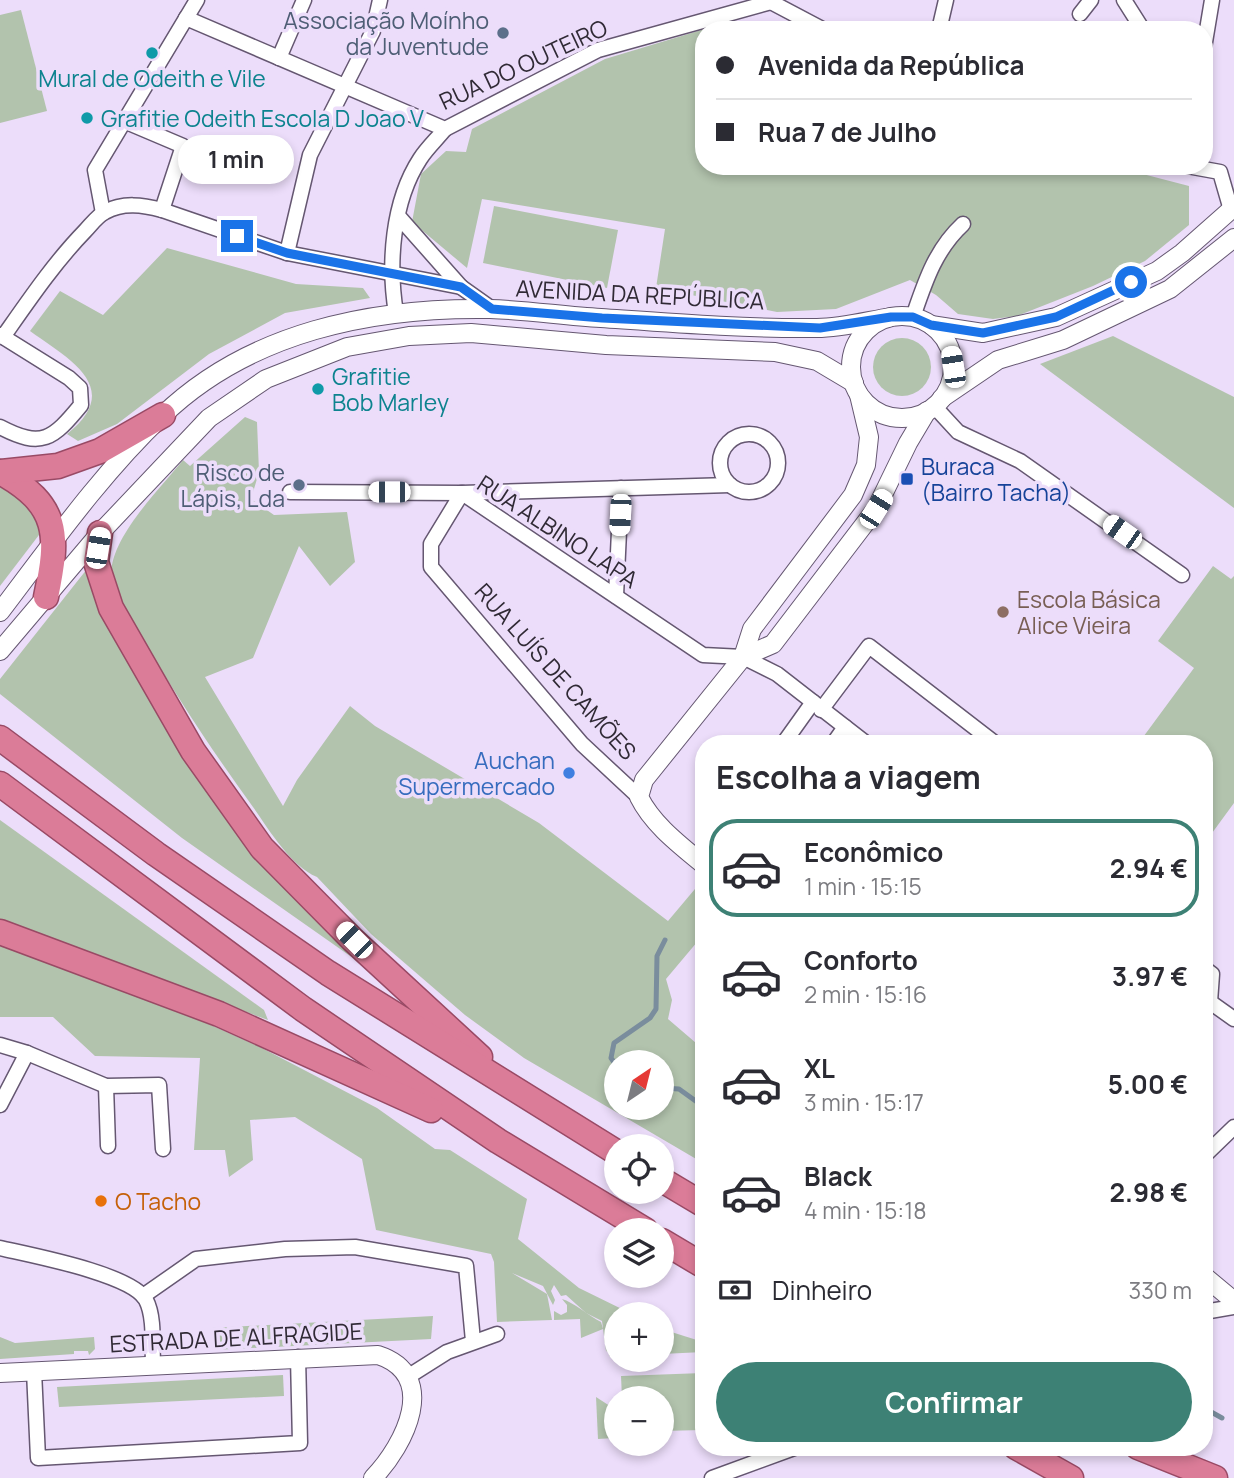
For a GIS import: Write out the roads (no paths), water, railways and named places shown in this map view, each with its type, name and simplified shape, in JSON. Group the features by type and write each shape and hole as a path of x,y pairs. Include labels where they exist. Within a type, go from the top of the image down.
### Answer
{"highway":[{"path":"0,472 58,466 100,451 163,415"},
{"path":"0,472 32,491 50,520 54,541 46,597"},
{"path":"100,533 96,562 111,608 193,751 262,848 354,940 442,1020 513,1090"},
{"path":"0,738 156,854 328,974 604,1145"},
{"path":"0,784 303,1009 498,1141 625,1218"},
{"path":"0,932 219,1014 498,1141"},
{"path":"674,1187 695,1200"},
{"path":"674,1248 695,1261"},
{"path":"1032,1456 1071,1478"},
{"path":"1144,1456 1181,1478"},
{"path":"1160,1456 1215,1478"}],"street":[{"path":"103,212 95,170 197,0"},
{"path":"279,58 304,0"},
{"path":"287,253 310,155 373,31 380,0"},
{"path":"941,21 946,0"},
{"path":"1080,14 1091,0"},
{"path":"1124,0 1137,21"},
{"path":"1208,21 1212,0"},
{"path":"771,1 808,21"},
{"name":"RUA DO OUTEIRO","path":"700,21 771,1"},
{"name":"RUA DO OUTEIRO","path":"186,18 445,129 598,50 695,23"},
{"path":"124,121 183,146 162,210"},
{"path":"396,313 391,274 402,199 420,160 445,129"},
{"path":"639,797 643,780 743,657 752,629 853,495 862,478 869,438 851,366 854,350 862,335 875,323 891,317 913,317 931,325 983,333 1056,317 1157,271 1182,253 1232,208 1227,173"},
{"path":"0,427 21,438 41,439 57,435 81,405 79,388 69,378 2,336 45,276 103,212 126,205 143,205 162,210 287,253 461,287"},
{"path":"399,217 461,287 492,309"},
{"path":"913,317 933,260 950,235 963,224"},
{"path":"0,651 100,533 171,455 232,399 278,373 324,354 370,342 471,333 606,345 786,353 817,361 857,389 870,406 898,418 934,405 998,360 1063,340 1170,289 1234,238"},
{"name":"AVENIDA DA REPÚBLICA","path":"0,612 117,464 163,415 216,373 254,352 301,334 396,313 492,309 602,318 820,328 891,317"},
{"path":"743,657 773,644 876,509 908,443 950,383 953,367 950,351 943,336 931,325"},
{"path":"934,405 958,432 1020,461 1182,576"},
{"path":"462,493 730,485 749,492 759,490 775,477 778,457 768,440 751,434 733,438 726,444 720,461 724,478 730,485"},
{"path":"616,596 621,488"},
{"name":"RUA ALBINO LAPA","path":"290,492 462,493 703,655 743,657"},
{"name":"RUA LUÍS DE CAMÕES","path":"462,493 431,544 431,567 582,744 639,797 664,831 695,853"},
{"path":"791,735 869,646 984,735"},
{"path":"743,657 777,674 855,735"},
{"path":"839,735 845,727"},
{"path":"1213,1008 1234,1019"},
{"path":"0,1045 27,1053 106,1086 159,1085 163,1149"},
{"path":"0,1105 27,1053"},
{"path":"106,1086 108,1146"},
{"path":"1213,1147 1234,1127"},
{"path":"143,1296 188,1262 205,1257 330,1247 379,1250 466,1266 473,1341"},
{"path":"0,1248 84,1268 133,1288 143,1296 149,1309 153,1365"},
{"path":"1213,1284 1234,1301"},
{"path":"1213,1310 1234,1307"},
{"path":"393,1478 393,1455 412,1403 410,1376 447,1352 497,1334"},
{"name":"ESTRADA DE ALFRAGIDE","path":"0,1373 378,1355 397,1363 410,1376"},
{"path":"34,1371 38,1458 300,1443 298,1357"},
{"path":"373,1478 393,1455"},
{"path":"712,1478 772,1456"}],"waterway":[{"path":"613,1050 614,1043 650,1018 656,1009 657,956 665,940"},
{"path":"674,1089 679,1089 695,1101"},
{"path":"1213,1413 1222,1418"}],"place":[{"name":"Associação Moínho da Juventude","path":"503,33"},
{"name":"Mural de Odeith e Vile","path":"152,53"},
{"name":"Grafitie Odeith Escola D Joao V","path":"87,118"},
{"name":"Grafitie Bob Marley","path":"318,389"},
{"name":"Buraca (Bairro Tacha)","path":"907,479"},
{"name":"Risco de Lápis, Lda","path":"299,485"},
{"name":"Escola Básica Alice Vieira","path":"1003,612"},
{"name":"Auchan Supermercado","path":"569,773"},
{"name":"O Tacho","path":"101,1201"}]}
